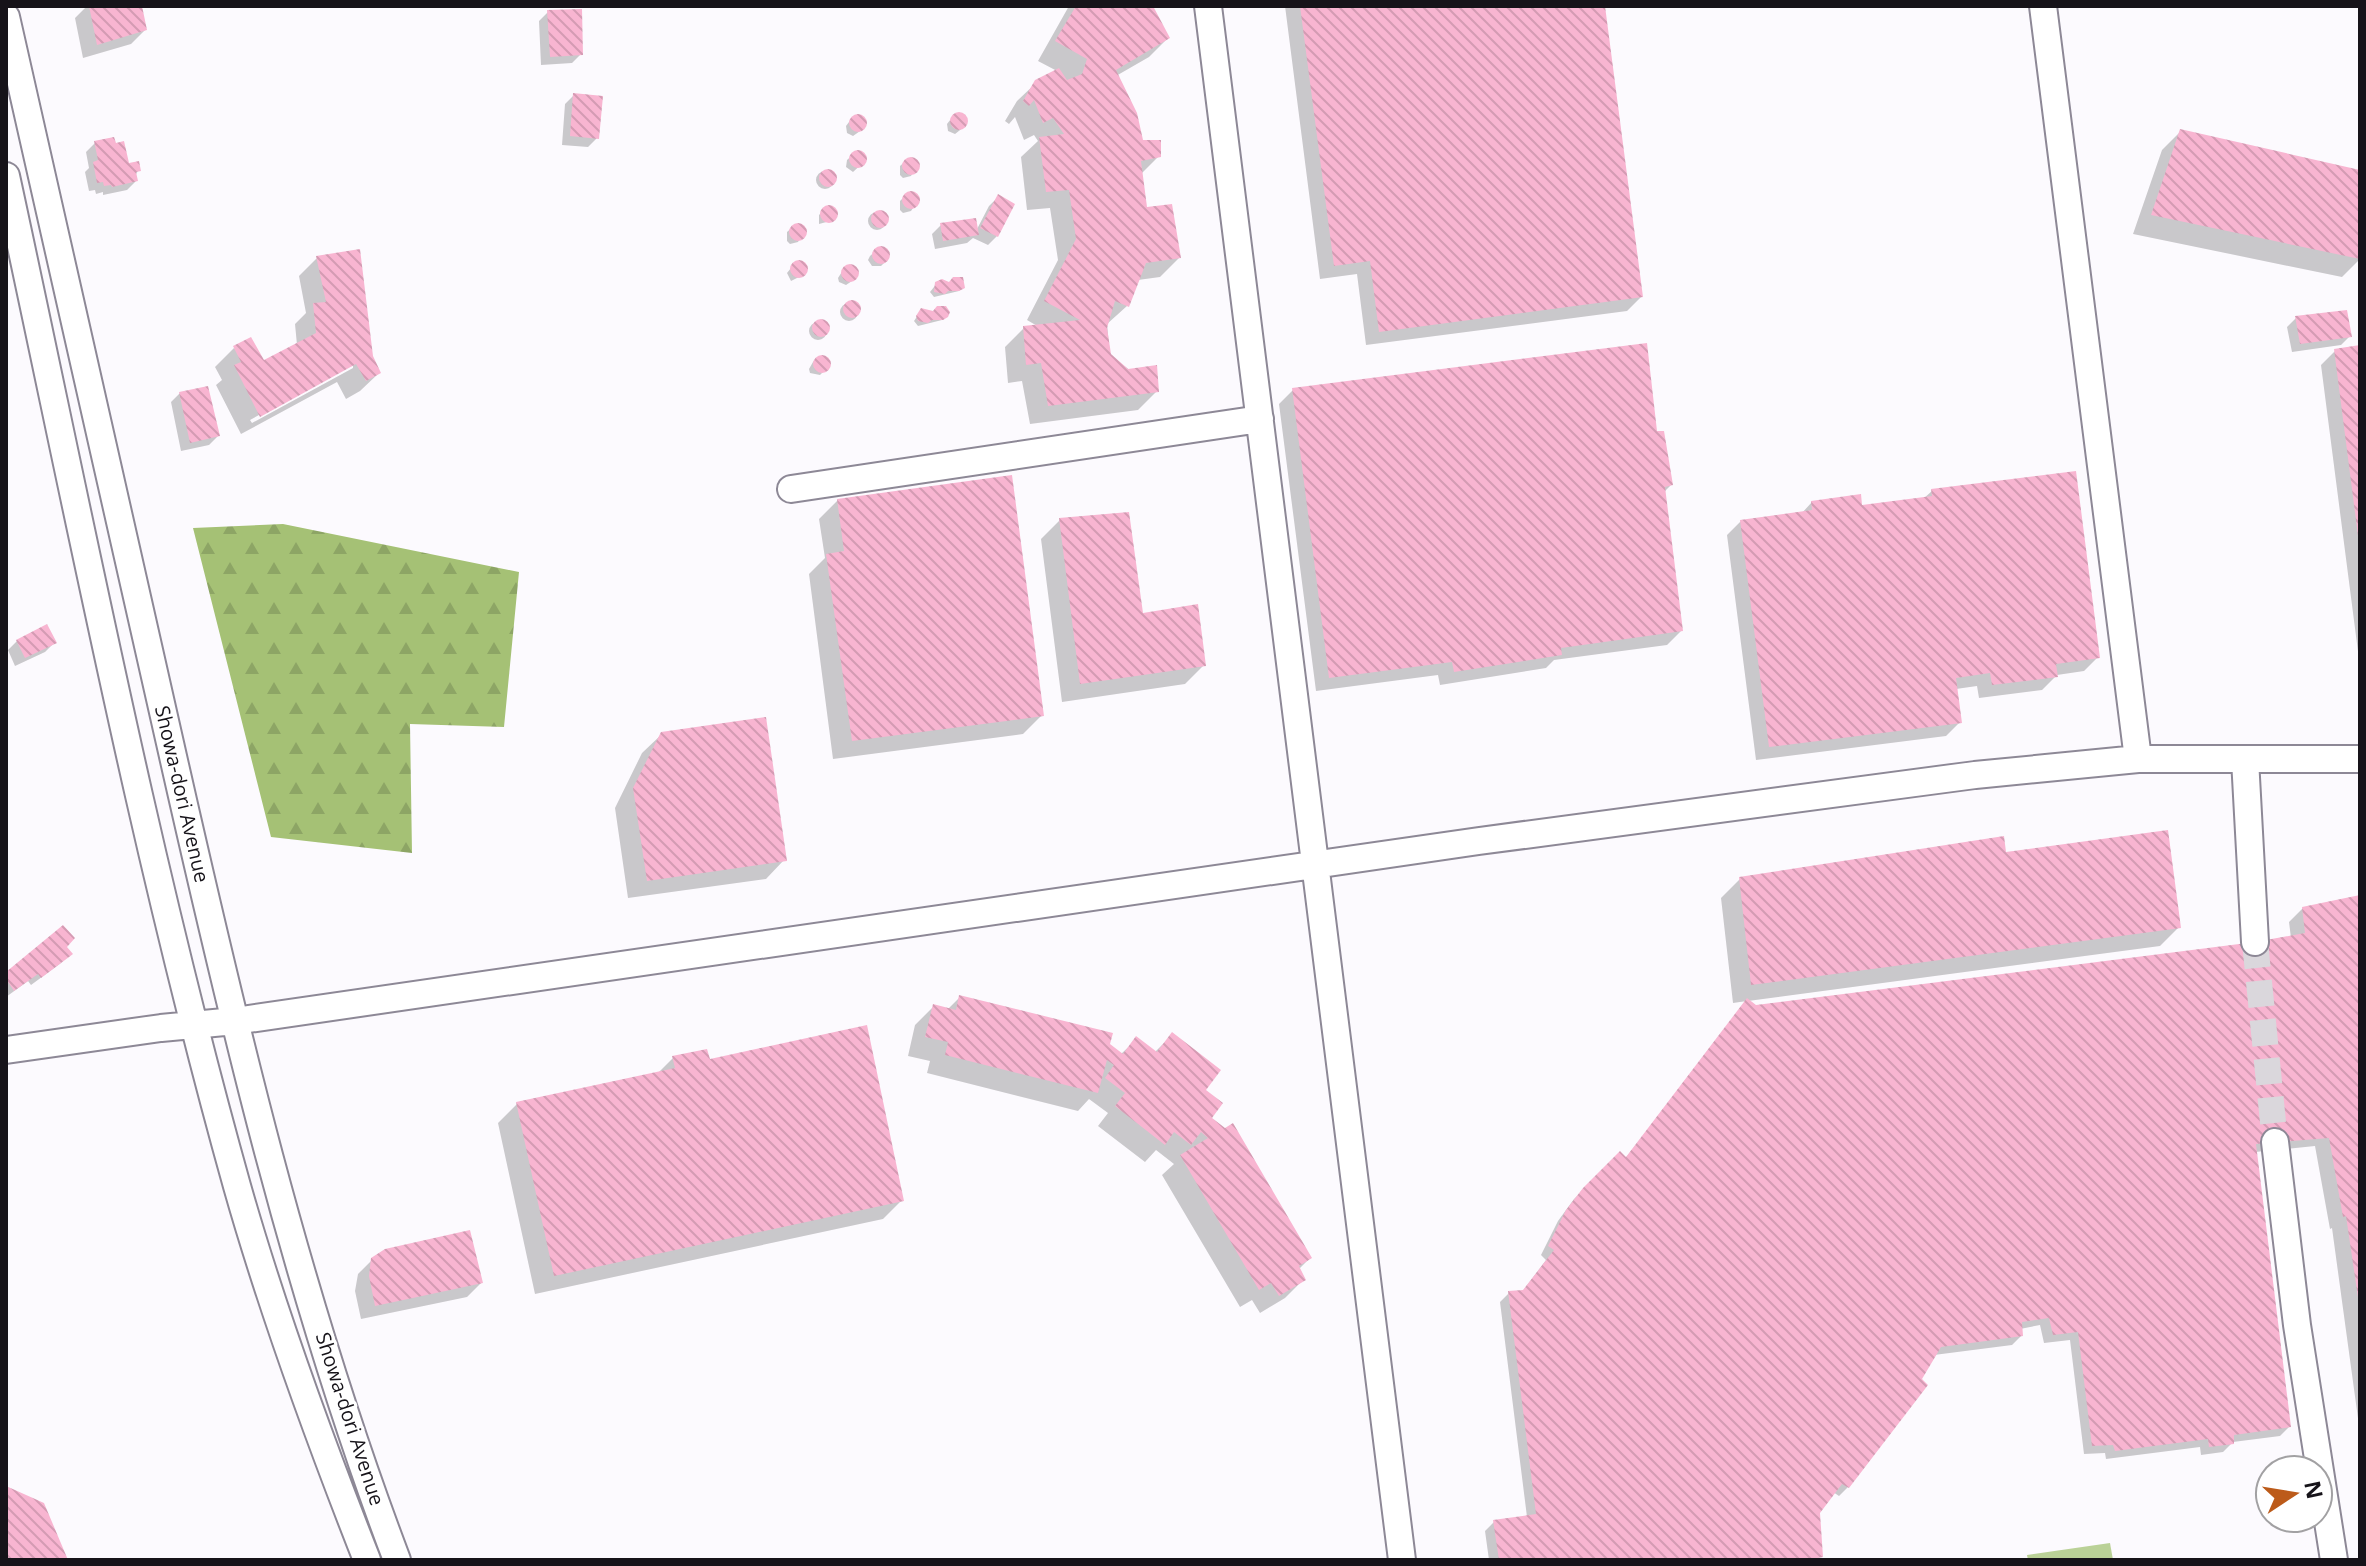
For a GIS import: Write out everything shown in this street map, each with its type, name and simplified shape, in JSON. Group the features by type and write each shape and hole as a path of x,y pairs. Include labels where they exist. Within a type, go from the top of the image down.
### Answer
{"street":[{"path":"1208,6 1402,1560"},
{"path":"2043,6 2138,759"},
{"name":"Showa-dori Avenue","path":"6,17 235,1021 299,1258 345,1409 397,1560"},
{"name":"Showa-dori Avenue","path":"6,176 139,793 195,1025 237,1186 274,1305 367,1560"},
{"path":"791,489 1260,419"},
{"path":"6,1050 235,1021 1315,865 1975,775 2138,759 2360,759"},
{"path":"2245,759 2255,942"},
{"path":"2275,1142 2297,1325 2334,1560"}],"green space":[{"path":"283,524 519,572 504,727 410,724 412,853 271,837 193,528"},
{"path":"2110,1543 2113,1560 2028,1560 2027,1555"}],"building":[{"path":"89,6 142,6 147,30 97,45"},
{"path":"1076,6 1153,6 1170,38 1116,70 1137,113 1143,140 1161,140 1161,157 1141,161 1147,207 1172,204 1181,258 1146,263 1129,307 1115,301 1107,328 1111,354 1128,369 1157,365 1159,392 1048,406 1041,363 1026,365 1023,326 1080,320 1044,301 1076,239 1069,190 1046,192 1039,137 1064,134 1053,118 1043,123 1034,100 1029,106 1023,101 1035,80 1059,68 1067,80 1082,74 1087,59 1055,41"},
{"path":"1300,6 1605,6 1643,297 1379,332 1370,261 1334,266"},
{"path":"582,9 583,55 550,57 547,10"},
{"path":"573,93 603,96 599,139 570,136"},
{"path":"955,112 963,112 968,121 966,128 955,130 950,125 950,117"},
{"path":"854,114 862,114 867,123 865,130 854,132 849,127 849,119"},
{"path":"2180,129 2360,170 2360,259 2151,215"},
{"path":"114,137 116,143 124,141 129,163 139,161 141,171 136,172 138,181 112,187 104,186 103,182 97,183 93,162 98,160 94,141"},
{"path":"854,150 862,150 867,159 865,166 854,168 849,163 849,155"},
{"path":"907,157 915,157 920,166 918,173 907,175 902,170 902,162"},
{"path":"824,169 832,169 837,178 835,185 824,187 819,182 819,174"},
{"path":"907,191 915,191 920,200 918,207 907,209 902,204 902,196"},
{"path":"998,194 1015,204 998,237 980,228"},
{"path":"825,205 833,205 838,214 836,221 825,223 820,218 820,210"},
{"path":"876,210 884,210 889,219 887,226 876,228 871,223 871,215"},
{"path":"976,218 979,235 943,241 940,223"},
{"path":"794,223 802,223 807,232 805,239 794,241 789,236 789,228"},
{"path":"877,246 885,246 890,255 888,262 877,264 872,259 872,251"},
{"path":"360,249 373,356 381,373 366,381 356,364 260,417 234,365 241,362 233,346 251,337 264,360 316,333 313,303 326,302 316,256"},
{"path":"795,260 803,260 808,269 806,276 795,278 790,273 790,265"},
{"path":"846,264 854,264 859,273 857,280 846,282 841,277 841,269"},
{"path":"953,277 963,277 965,288 945,294 934,292 935,282 942,279 949,282"},
{"path":"848,300 856,300 861,309 859,316 848,318 843,313 843,305"},
{"path":"937,306 946,306 950,312 948,317 928,323 918,321 916,316 921,308 933,311"},
{"path":"2347,310 2352,337 2300,344 2295,316"},
{"path":"817,319 825,319 830,328 828,335 817,337 812,332 812,324"},
{"path":"1647,343 1657,431 1664,431 1673,485 1665,487 1683,631 1561,648 1562,655 1454,672 1452,662 1329,678 1292,388"},
{"path":"2360,345 2360,536 2358,536 2334,349"},
{"path":"818,355 826,355 831,364 829,371 818,373 813,368 813,360"},
{"path":"208,386 220,436 190,443 179,392"},
{"path":"2076,471 2100,658 2056,664 2058,677 1992,685 1990,673 1956,678 1962,723 1769,747 1740,520 1812,510 1811,501 1861,494 1862,505 1932,496 1931,489"},
{"path":"1012,475 1044,716 852,741 826,554 844,551 837,499"},
{"path":"1129,512 1143,613 1198,604 1206,666 1080,684 1059,518"},
{"path":"47,624 57,643 25,658 16,640"},
{"path":"766,717 787,861 647,881 633,788 661,732"},
{"path":"2168,830 2181,928 1751,985 1739,877 2004,836 2006,852"},
{"path":"2360,895 2360,1311 2346,1216 2343,1217 2329,1138 2256,1144 2291,1427 2234,1435 2234,1444 2209,1447 2208,1439 2115,1451 2113,1445 2092,1446 2078,1332 2053,1335 2049,1318 2022,1322 2023,1336 1941,1347 1922,1379 1928,1385 1849,1488 1842,1484 1820,1513 1823,1557 1807,1560 1499,1560 1493,1520 1536,1514 1508,1291 1523,1290 1554,1250 1548,1246 1566,1210 1620,1151 1626,1157 1747,998 1756,1005 2255,942 2305,933 2302,907"},
{"path":"63,925 75,938 67,947 73,954 41,978 38,974 14,991 6,979 6,972"},
{"path":"959,995 1113,1033 1110,1044 1123,1054 1136,1036 1157,1052 1172,1032 1221,1070 1206,1090 1223,1103 1212,1118 1225,1128 1233,1123 1312,1258 1299,1266 1306,1280 1279,1296 1271,1283 1259,1290 1180,1155 1208,1138 1201,1132 1191,1145 1174,1132 1165,1145 1115,1106 1125,1093 1105,1078 1114,1065 1107,1060 1098,1093 945,1055 948,1042 925,1037 933,1004 956,1010"},
{"path":"867,1025 904,1201 554,1276 516,1102 675,1068 672,1056 707,1049 710,1059"},
{"path":"470,1230 483,1283 375,1306 369,1276 371,1258 385,1249"},
{"path":"6,1486 44,1503 68,1560 6,1560"}],"tunnel":[{"path":"2255,942 2275,1142"}]}
